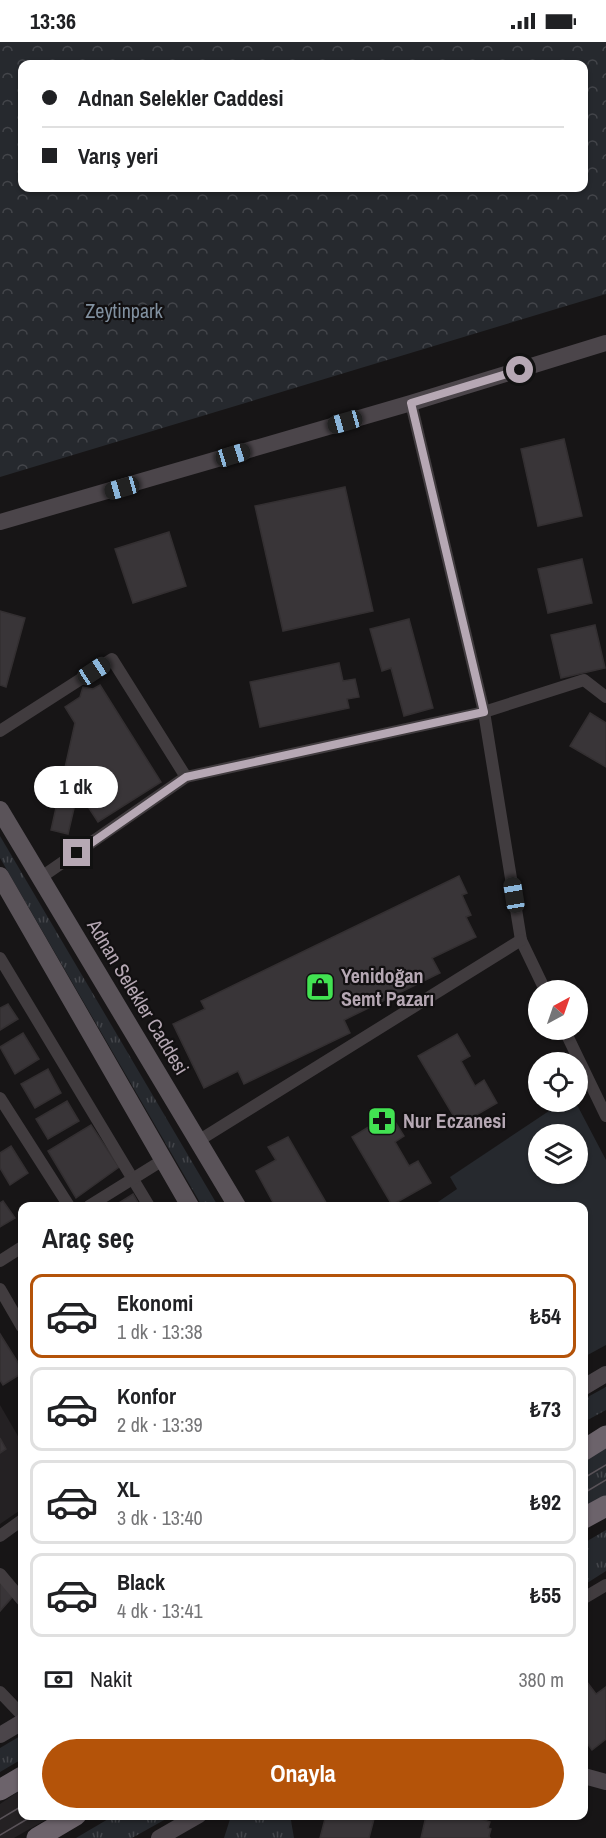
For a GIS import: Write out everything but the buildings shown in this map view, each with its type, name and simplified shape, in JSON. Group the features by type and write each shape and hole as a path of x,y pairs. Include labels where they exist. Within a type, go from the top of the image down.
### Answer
{"highway":[{"path":"588,1447 606,1436"},
{"path":"588,1516 606,1506"},
{"path":"0,1790 18,1779"},
{"path":"37,1838 68,1820"}],"main road":[{"path":"4,523 606,343"},
{"name":"Adnan Selekler Caddesi","path":"0,810 235,1202"},
{"path":"0,876 188,1202"},
{"path":"588,1385 606,1374"},
{"path":"0,1735 18,1724"},
{"path":"159,1838 190,1820"}],"street":[{"path":"411,403 484,712 521,940 540,980"},
{"path":"0,731 112,659 186,777"},
{"path":"40,878 186,777 484,712 584,680 606,697"},
{"path":"198,1141 521,940"},
{"path":"0,958 146,1202"},
{"path":"569,1040 606,1116"},
{"path":"0,1098 66,1202"},
{"path":"95,1202 163,1160"},
{"path":"0,1262 18,1250"},
{"path":"0,1289 18,1320"},
{"path":"0,1536 18,1523"},
{"path":"0,1574 18,1595"},
{"path":"588,1596 606,1585"},
{"path":"0,1692 18,1711"}],"shaded area":[{"path":"0,1405 18,1436 18,1512 0,1524"},
{"path":"18,1792 18,1820 45,1820 14,1838 0,1838 0,1804"}],"green space":[{"name":"Zeytinpark","path":"0,42 606,42 606,294 0,477"},
{"path":"0,836 216,1202 200,1202 0,858"},
{"path":"548,1112 581,1112 587,1124 530,1124"},
{"path":"528,1125 528,1184 588,1184 588,1126 606,1160 606,1345 588,1355 588,1202 438,1202 457,1189 450,1177"},
{"path":"606,1387 606,1410 588,1420 588,1397"},
{"path":"606,1447 606,1497 588,1507 588,1458"},
{"path":"606,1530 606,1571 588,1582 588,1541"},
{"path":"18,1737 18,1761 0,1772 0,1748"},
{"path":"107,1820 164,1820 132,1838 76,1838"},
{"path":"230,1820 291,1820 294,1838 224,1838"}],"tram line":[{"path":"588,1476 606,1465"},
{"path":"588,1491 606,1480"},
{"path":"0,1819 18,1808"},
{"path":"0,1835 26,1820"}],"place":[{"name":"Yenidoğan Semt Pazarı","path":"320,987"},
{"name":"Nur Eczanesi","path":"382,1121"}],"route":[{"path":"77,853 186,777 484,712 411,403 520,370"}]}
